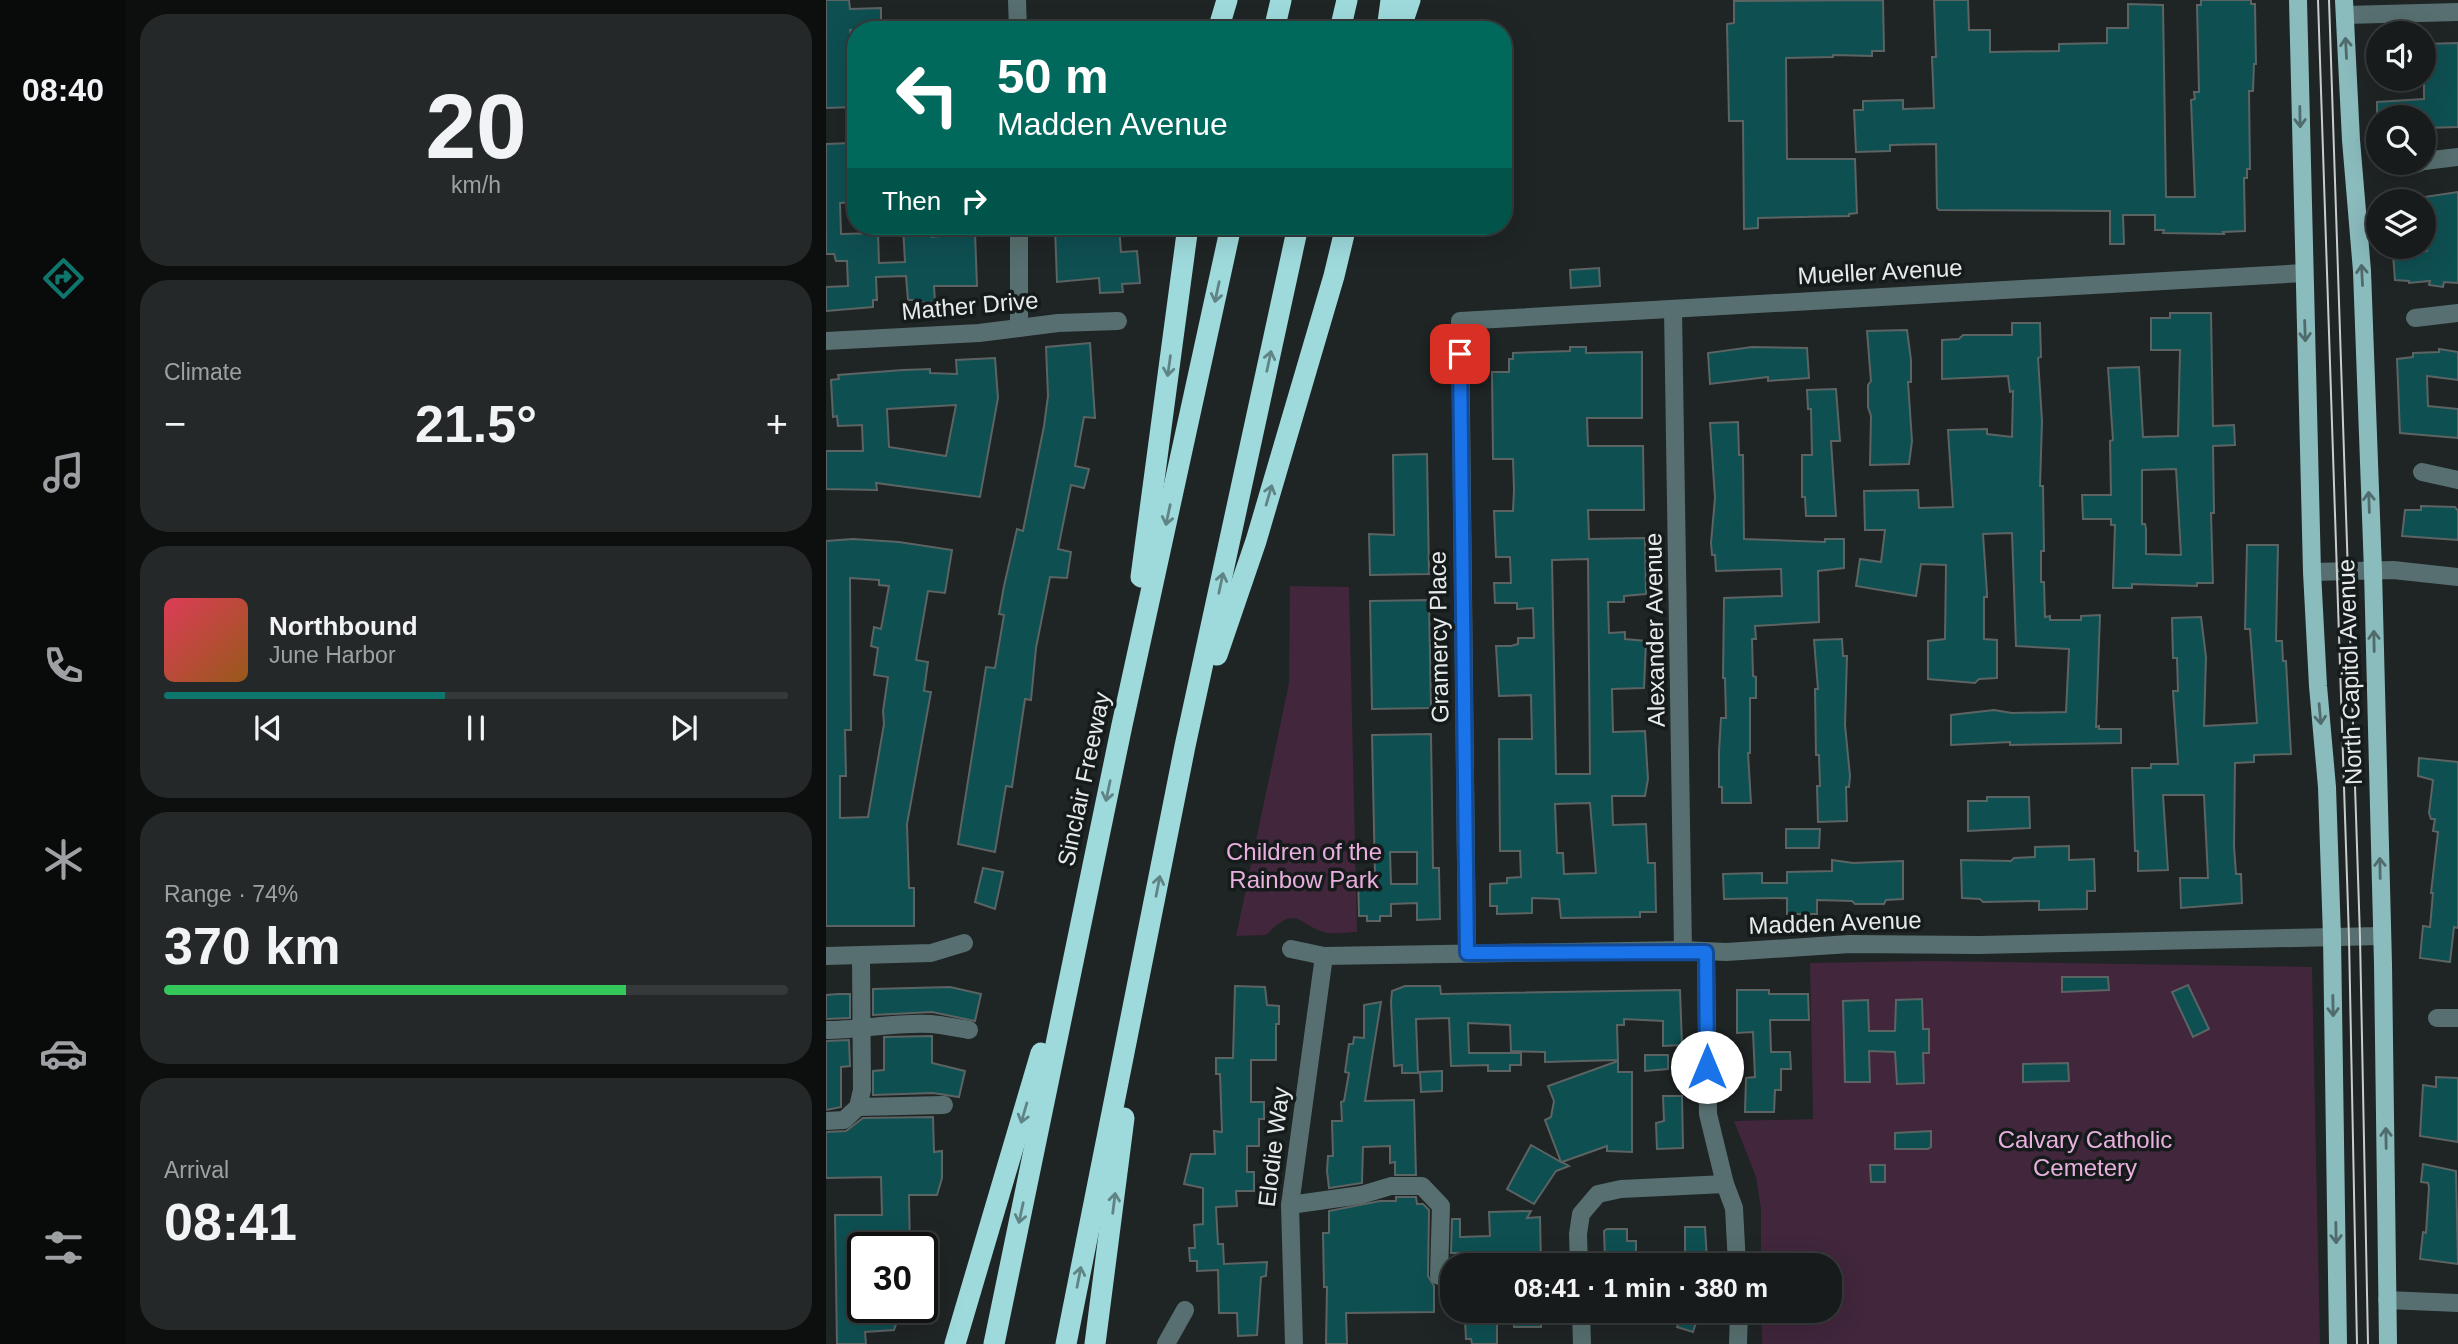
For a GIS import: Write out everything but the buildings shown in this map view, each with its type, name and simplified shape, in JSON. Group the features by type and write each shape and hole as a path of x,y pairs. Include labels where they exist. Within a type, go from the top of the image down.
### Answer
{"highway":[{"path":"1218,21 1221,0"},
{"path":"1220,21 1227,0"},
{"path":"1276,21 1281,0"},
{"path":"1342,21 1347,0"},
{"path":"1388,21 1391,0"},
{"path":"1403,21 1410,0"},
{"path":"1122,725 1187,235"},
{"name":"Sinclair Freeway","path":"994,1344 1122,725 1229,235"},
{"path":"1066,1344 1185,746 1296,235"},
{"path":"1185,746 1256,541 1344,235"},
{"path":"955,1344 1084,906"},
{"path":"1095,1344 1145,953"}],"main road":[{"name":"North Capitol Avenue","path":"2298,0 2312,572 2327,787 2332,937 2338,1344"},
{"name":"North Capitol Avenue","path":"2345,7 2362,271 2373,571 2388,1344"}],"street":[{"path":"1017,0 1018,21"},
{"path":"2345,7 2458,12"},
{"path":"2436,161 2458,157"},
{"path":"1019,235 1019,328"},
{"name":"Mueller Avenue","path":"1460,321 2304,272"},
{"name":"Alexander Avenue","path":"1673,310 1683,950"},
{"path":"2415,318 2458,313"},
{"name":"Mather Drive","path":"826,341 979,333 1118,321"},
{"name":"Gramercy Place","path":"1460,321 1467,953"},
{"path":"2422,472 2458,480"},
{"path":"2312,572 2393,570 2458,578"},
{"name":"Madden Avenue","path":"1291,949 1324,956 1683,950 1706,952 1850,944 1979,945 2381,936"},
{"path":"826,956 931,953 964,943"},
{"path":"1706,952 1708,1114 1734,1209 1736,1253"},
{"path":"826,1121 844,1120 858,1107 862,1090 862,956"},
{"name":"Elodie Way","path":"1294,1344 1290,1205 1324,956"},
{"path":"2437,1018 2458,1018"},
{"path":"826,1030 931,1024 969,1030"},
{"path":"858,1107 944,1105"},
{"path":"1579,1253 1581,1214 1598,1194 1621,1189 1725,1184"},
{"path":"1290,1205 1361,1195 1391,1186 1422,1186 1441,1206 1439,1276"},
{"path":"2387,1300 2458,1303"},
{"path":"1166,1344 1185,1310"},
{"path":"1581,1323 1582,1344"},
{"path":"1738,1344 1739,1323"}],"green space":[{"name":"Children of the Rainbow Park","path":"1290,586 1349,587 1357,932 1328,933 1291,918 1284,920 1266,935 1236,936 1289,683"},
{"name":"Calvary Catholic Cemetery","path":"1931,961 2312,967 2320,1344 1762,1344 1762,1323 1842,1323 1842,1253 1761,1253 1761,1209 1756,1177 1734,1121 1813,1119 1810,963"}],"tram line":[{"path":"2318,0 2349,938 2357,1344"},
{"path":"2329,0 2360,937 2368,1344"}],"route":[{"path":"1460,354 1467,953 1706,952 1707,1067"}]}
